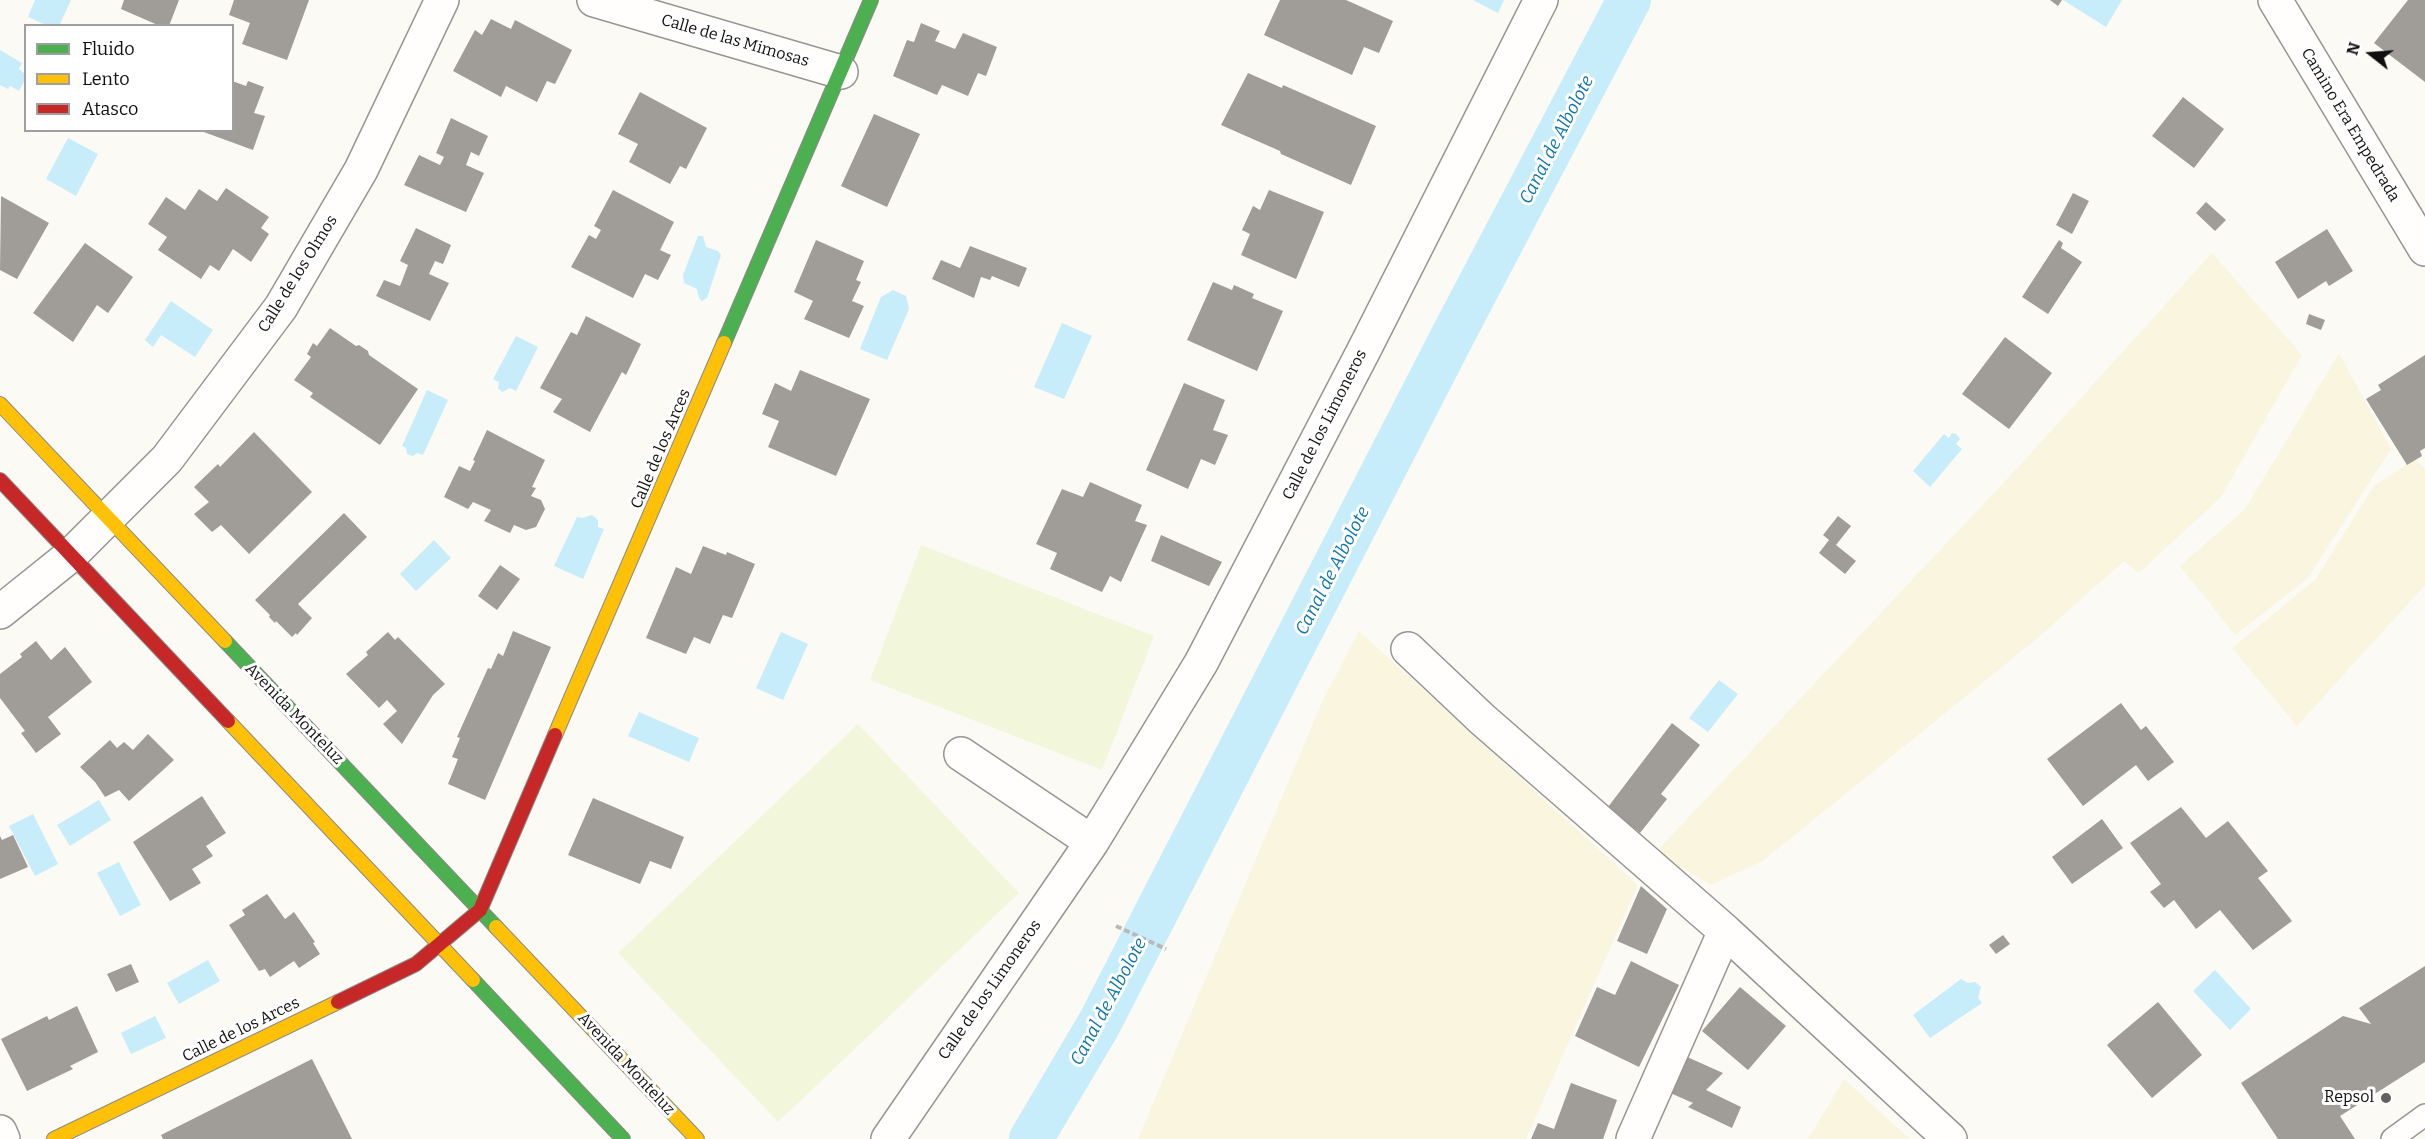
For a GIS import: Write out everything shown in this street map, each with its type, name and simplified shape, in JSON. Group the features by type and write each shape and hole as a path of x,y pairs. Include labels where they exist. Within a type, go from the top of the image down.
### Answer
{"street":[{"name":"Calle de los Olmos","path":"108,518 167,459 281,307 362,170 442,0"},
{"name":"Calle de las Mimosas","path":"594,0 841,72"},
{"name":"Calle de los Arces","path":"480,910 872,0"},
{"name":"Calle de los Limoneros","path":"888,1139 1092,842 1202,663 1541,0"},
{"name":"Camino Era Empedrada","path":"2275,0 2425,249"},
{"name":"Avenida Monteluz","path":"0,404 697,1139"},
{"path":"0,480 623,1139"},
{"path":"0,612 71,555 108,518"},
{"path":"1408,649 1482,719 1725,931 1950,1139"},
{"path":"961,754 1092,842"},
{"path":"440,946 480,910"},
{"path":"1633,1139 1725,931"},
{"name":"Calle de los Arces","path":"54,1139 416,963 440,946"},
{"path":"0,1132 3,1139"}],"lane":[{"path":"2392,1139 2425,1115"}],"path":[{"path":"1116,926 1166,949"}],"shaded area":[{"path":"2212,253 2302,355 2221,497 2139,573 2124,561 2034,641 1764,860 1711,885 1656,852 2023,462"},
{"path":"2339,353 2391,449 2307,579 2235,635 2180,566 2245,509"},
{"path":"2415,459 2425,469 2425,585 2297,726 2232,648 2315,580 2374,486"},
{"path":"1359,631 1638,885 1526,1139 1138,1139 1322,702"},
{"path":"1844,1079 1910,1139 1808,1139"}],"green space":[{"path":"921,545 1154,636 1102,770 870,680"},
{"path":"858,724 1019,893 778,1122 618,953"}],"water":[{"path":"35,0 71,0 60,24 44,24 28,17"},
{"path":"1473,0 1504,0 1498,13"},
{"path":"2063,0 2122,0 2106,27"},
{"path":"0,50 22,63 19,69 24,73 24,82 19,91 10,86 8,89 0,85"},
{"path":"68,138 98,154 76,196 46,179"},
{"path":"698,236 703,236 706,247 718,251 721,255 707,298 702,301 697,289 684,283 683,275"},
{"path":"893,290 906,296 909,309 887,360 860,349 881,297"},
{"path":"171,301 213,330 195,357 161,335 153,347 145,340"},
{"path":"1062,323 1092,336 1064,399 1034,387"},
{"path":"516,336 538,347 516,391 510,388 502,392 498,388 499,382 493,379"},
{"path":"427,390 448,400 423,455 417,453 413,456 407,454 406,448 402,446"},
{"path":"1952,433 1960,439 1956,444 1962,449 1930,487 1913,471 1944,434 1949,438"},
{"path":"592,515 598,520 598,527 604,529 583,579 554,566 577,517"},
{"path":"434,540 451,558 416,591 400,574"},
{"path":"781,632 808,644 783,700 756,688"},
{"path":"1719,680 1738,694 1708,732 1689,718"},
{"path":"639,712 699,738 689,762 628,736"},
{"path":"99,800 111,820 70,846 57,825"},
{"path":"33,814 58,864 35,876 9,826"},
{"path":"119,862 141,905 120,916 97,873"},
{"path":"208,960 220,981 179,1004 167,983"},
{"path":"2215,970 2251,1009 2230,1030 2193,991"},
{"path":"1961,979 1968,983 1975,982 1981,987 1978,998 1982,1003 1930,1038 1913,1015"},
{"path":"155,1016 166,1038 131,1054 121,1033"}],"building":[{"path":"124,0 179,0 170,24 155,24 121,9"},
{"path":"234,0 309,0 287,60 242,44 250,23 229,15"},
{"path":"1280,0 1346,0 1393,21 1379,53 1364,47 1352,75 1264,35"},
{"path":"2050,0 2062,0 2058,6"},
{"path":"2408,0 2425,0 2425,82 2374,43"},
{"path":"491,19 511,29 515,20 572,50 555,84 547,81 537,102 506,86 501,97 453,71 475,30 482,35"},
{"path":"921,23 940,31 935,41 955,49 963,33 997,47 986,76 978,73 968,96 942,85 937,95 893,76 907,40 914,42"},
{"path":"1248,73 1282,88 1283,85 1376,126 1351,185 1221,125"},
{"path":"248,81 264,87 254,113 265,116 253,150 204,132 234,132 234,82 246,86"},
{"path":"640,92 707,128 686,169 680,166 670,184 629,162 638,144 618,134"},
{"path":"2183,97 2224,129 2194,168 2152,136"},
{"path":"874,114 920,134 887,207 841,186"},
{"path":"451,118 488,136 479,156 471,152 466,165 484,173 466,212 404,185 419,155 440,165 444,157 436,153"},
{"path":"226,188 269,217 261,228 269,234 251,262 233,249 219,271 210,265 201,279 158,250 167,237 148,224 166,197 185,210 199,189 217,201"},
{"path":"613,190 674,222 660,250 671,255 658,280 645,274 633,298 571,267 589,235 596,239 601,230 594,226"},
{"path":"1269,190 1324,212 1296,279 1241,255 1250,234 1242,230 1253,206 1260,210"},
{"path":"2073,193 2089,201 2072,234 2056,225"},
{"path":"1,196 49,223 17,279 0,270"},
{"path":"2206,202 2226,220 2215,231 2196,213"},
{"path":"416,228 451,245 443,264 435,261 429,274 449,283 430,321 376,296 384,280 400,286 408,265 400,261"},
{"path":"2327,229 2353,271 2329,286 2326,281 2298,299 2275,262"},
{"path":"816,240 864,261 856,280 861,282 852,301 864,306 849,338 804,319 813,301 794,292"},
{"path":"2059,240 2063,243 2061,248 2082,262 2048,314 2022,297"},
{"path":"85,243 133,277 108,313 97,305 73,342 33,313"},
{"path":"970,246 1027,268 1019,287 992,276 990,280 981,277 974,298 932,279 941,260 960,268"},
{"path":"1213,282 1232,290 1234,285 1254,294 1252,298 1283,311 1257,371 1187,340"},
{"path":"2309,314 2325,320 2321,330 2306,324"},
{"path":"586,316 641,344 626,375 622,372 590,432 553,412 562,399 540,388 571,332 577,335"},
{"path":"330,328 356,346 359,345 368,351 369,355 418,389 380,445 310,397 313,393 294,380 311,357 307,354 313,343 317,346"},
{"path":"2005,337 2052,373 2009,429 1962,394"},
{"path":"2425,355 2425,448 2420,451 2422,456 2407,465 2366,399 2381,390 2378,385"},
{"path":"800,370 870,399 836,476 768,447 779,421 762,414 775,383 791,391"},
{"path":"1184,383 1225,400 1213,430 1228,435 1215,465 1201,459 1188,489 1146,470"},
{"path":"487,430 545,460 532,487 536,488 531,496 541,500 545,509 536,527 526,530 514,525 510,533 484,521 491,510 473,502 468,509 444,497 459,466 470,471"},
{"path":"254,432 312,492 249,554 221,525 212,532 194,514 209,502 194,487 218,464 220,467"},
{"path":"1090,482 1142,505 1135,521 1147,525 1121,582 1110,576 1102,592 1050,569 1057,553 1036,544 1062,489 1083,497"},
{"path":"344,513 367,537 298,604 312,618 297,635 296,633 292,637 269,617 270,615 255,600"},
{"path":"1838,516 1851,526 1836,545 1856,561 1845,574 1819,553 1829,540 1823,535"},
{"path":"1161,535 1222,562 1209,586 1151,561"},
{"path":"703,546 726,555 727,552 755,564 732,618 723,615 710,644 694,637 686,654 646,638 676,567 691,574"},
{"path":"500,565 520,579 497,610 478,596"},
{"path":"513,631 551,647 485,800 448,784 458,759 452,757 460,738 457,737 488,668 491,669 498,653 503,656"},
{"path":"388,632 395,640 398,637 445,684 433,695 402,744 383,724 397,711 387,700 379,708 346,674 368,655 366,652"},
{"path":"36,641 51,660 65,647 92,682 48,717 61,734 36,753 21,733 25,731 0,698 0,674 22,657 20,654"},
{"path":"2121,703 2141,730 2146,726 2174,762 2148,781 2136,765 2083,806 2047,759"},
{"path":"1672,723 1700,745 1661,794 1667,799 1640,833 1608,807"},
{"path":"148,734 174,760 129,801 119,790 105,797 95,782 80,767 110,740 117,748 124,742 133,750"},
{"path":"202,796 226,833 206,846 213,856 192,869 201,883 170,901 133,842"},
{"path":"593,798 684,837 671,869 650,861 640,884 568,855"},
{"path":"2181,807 2206,838 2228,821 2268,871 2258,878 2292,921 2253,950 2220,910 2196,929 2174,900 2164,908 2150,892 2161,884 2130,843"},
{"path":"2102,819 2123,848 2072,884 2052,857"},
{"path":"13,835 28,867 0,879 0,836 2,840"},
{"path":"1641,886 1667,909 1647,954 1617,941"},
{"path":"267,894 285,919 294,912 315,942 313,943 320,954 299,968 294,961 270,977 265,969 259,971 229,925 245,915 242,910"},
{"path":"2003,935 2010,944 1996,954 1989,945"},
{"path":"1631,961 1679,985 1639,1067 1575,1036 1597,987 1615,995"},
{"path":"131,964 139,982 116,992 107,974"},
{"path":"2425,966 2425,1062 2340,1116 2355,1139 2278,1139 2241,1083 2343,1016 2371,1024 2359,1008"},
{"path":"1740,987 1786,1026 1748,1070 1702,1031"},
{"path":"2158,1002 2202,1055 2152,1098 2107,1045"},
{"path":"77,1006 98,1052 70,1066 73,1069 27,1091 1,1039 47,1016 49,1020"},
{"path":"1685,1056 1723,1073 1706,1090 1741,1107 1732,1128 1688,1107 1693,1103 1668,1092"},
{"path":"312,1059 352,1139 163,1139 161,1135"},
{"path":"1571,1083 1617,1100 1603,1139 1531,1139 1538,1123 1554,1129"}],"waterway":[{"name":"Canal de Albolote","path":"1031,1139 1099,1024 1452,337 1629,0"}],"traffic: fast":[{"path":"724,343 871,0"},
{"path":"225,641 496,927"},
{"path":"473,980 623,1139"}],"traffic: slow":[{"path":"555,735 724,343"},
{"path":"0,404 225,641"},
{"path":"228,721 473,980"},
{"path":"496,927 697,1139"},
{"path":"54,1139 338,1002"}],"traffic: jam":[{"path":"0,480 228,721"},
{"path":"338,1002 416,964 480,910 555,735"}],"place":[{"name":"Repsol","path":"2386,1098"}]}
